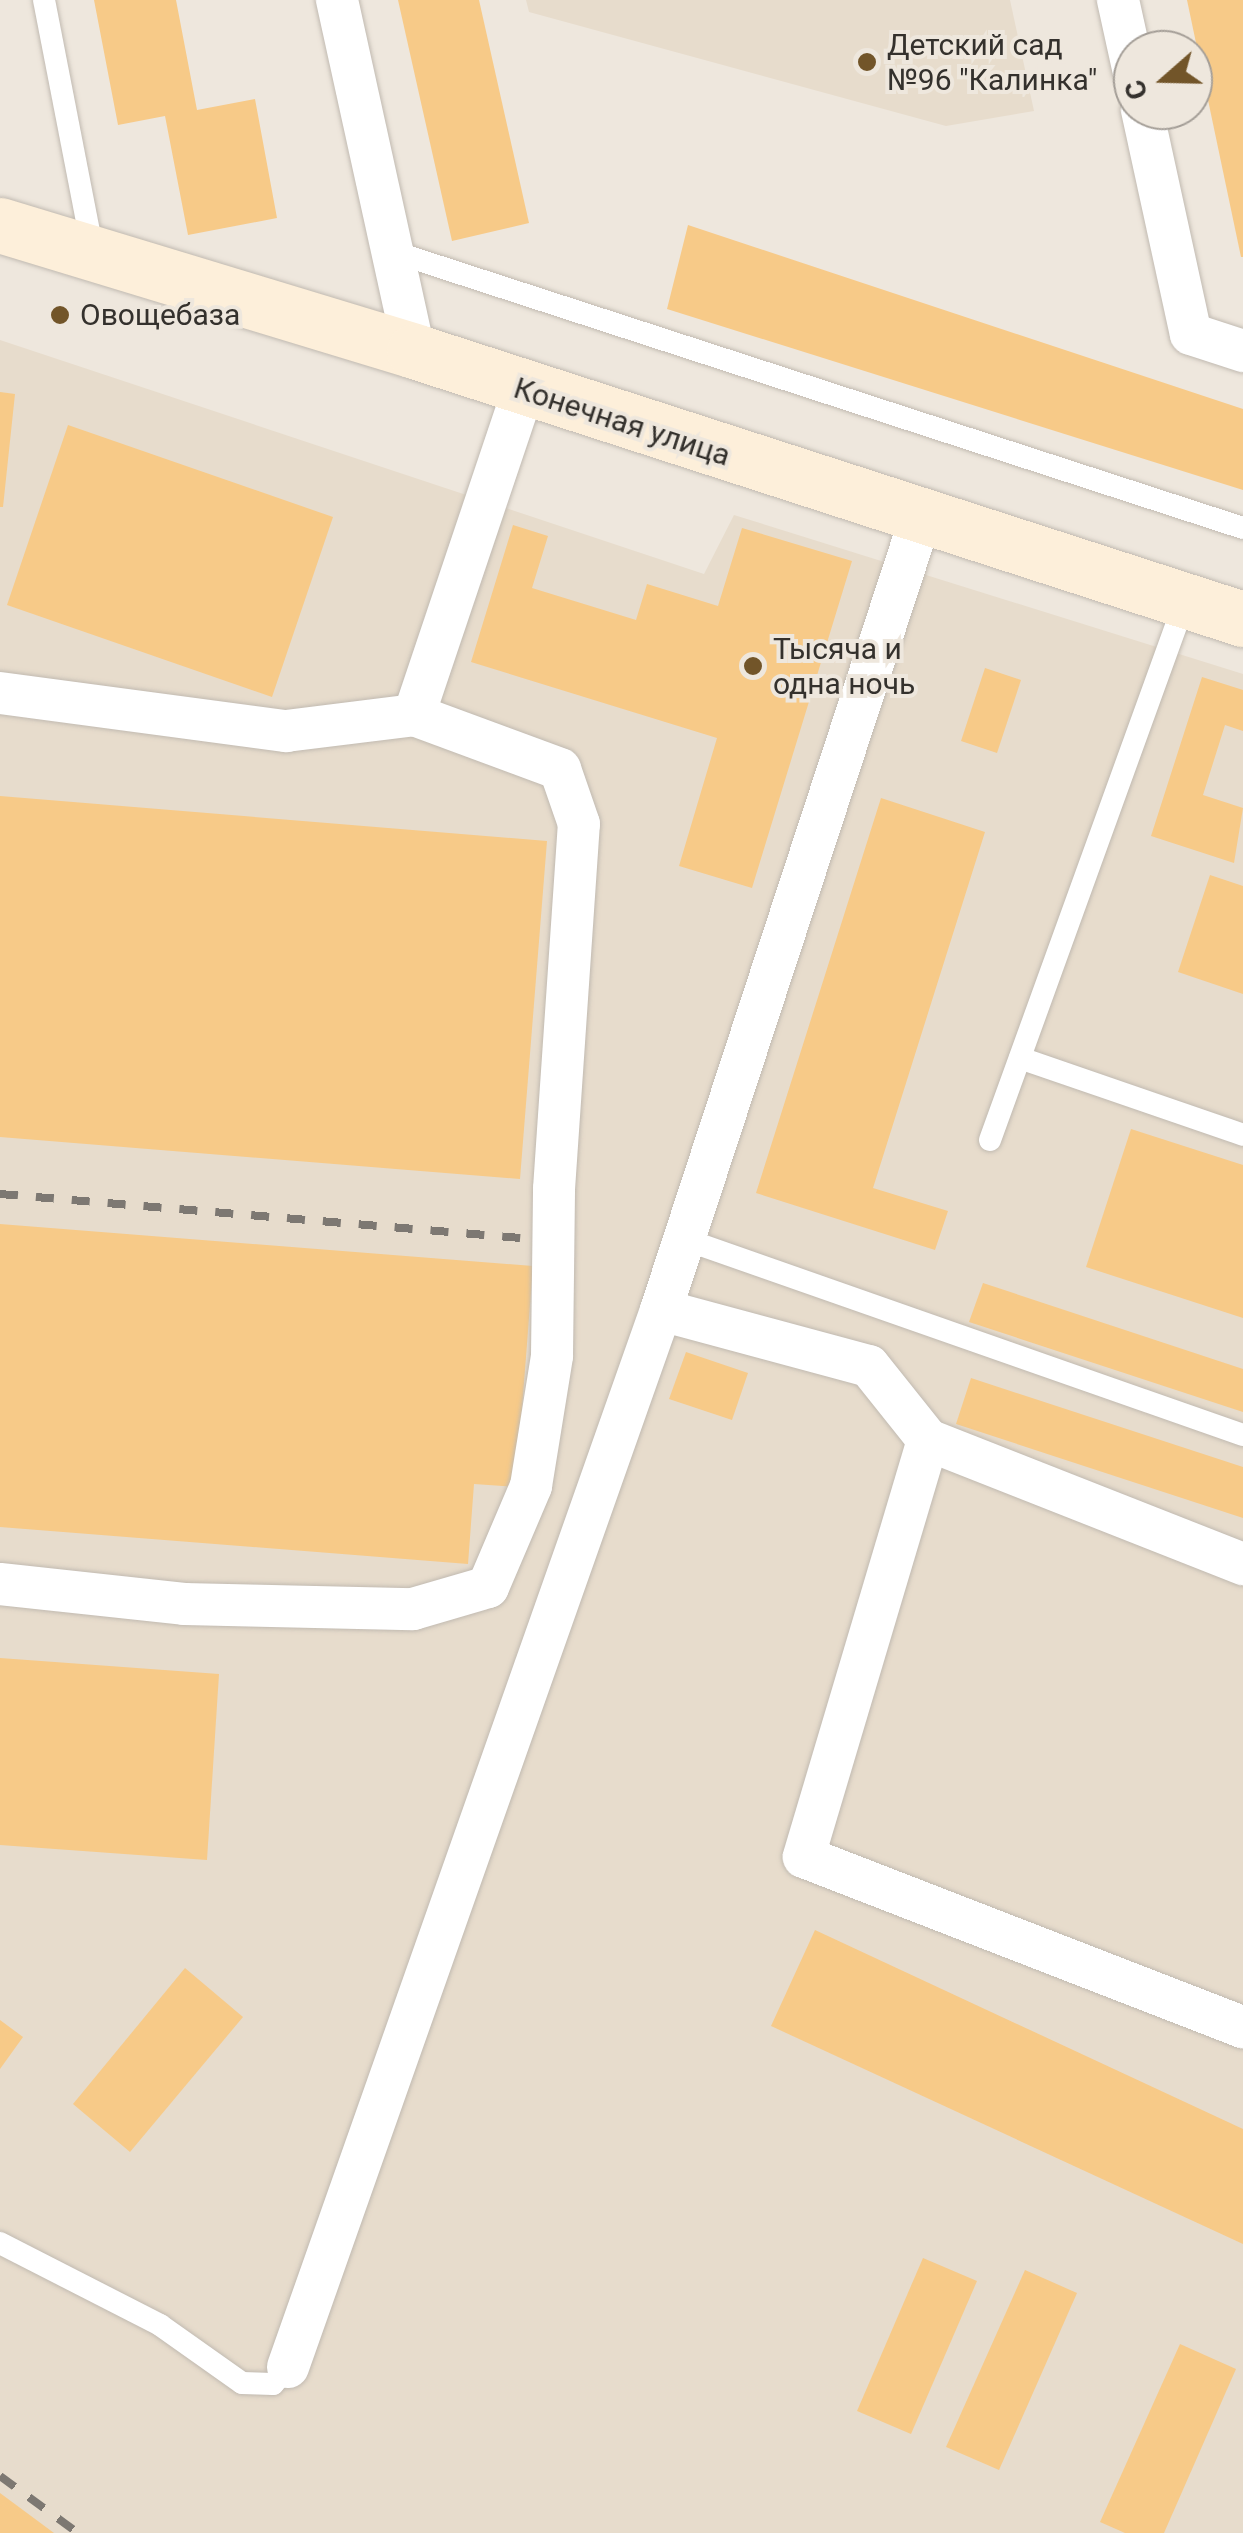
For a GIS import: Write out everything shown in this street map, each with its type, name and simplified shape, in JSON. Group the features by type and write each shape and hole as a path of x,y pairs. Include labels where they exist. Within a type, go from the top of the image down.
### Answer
{"street":[{"path":"337,0 414,351"},
{"path":"1118,0 1125,30"},
{"path":"1146,130 1191,334 1243,351"},
{"name":"Конечная улица","path":"0,225 414,351 523,391 1243,619"},
{"path":"414,715 523,391"},
{"path":"288,2367 660,1310 921,517"},
{"path":"0,693 286,730 414,715 560,769 580,824 554,1189 552,1356 531,1486 488,1586 413,1609 184,1604 0,1584"},
{"path":"660,1310 869,1366 928,1440 1243,1564"},
{"path":"928,1440 804,1857 1243,2027"}],"lane":[{"path":"44,0 94,255"},
{"path":"391,251 1243,528"},
{"path":"990,1140 1185,601"},
{"path":"1020,1058 1243,1135"},
{"path":"684,1239 1243,1436"},
{"path":"0,2242 160,2325 242,2384 273,2384 288,2367"}],"shaded area":[{"name":"Детский сад №96 \"Калинка\"","path":"526,0 1010,0 1034,111 946,126 529,12"},
{"path":"0,340 704,574 734,515 1243,674 1243,2533 0,2533"}],"building":[{"path":"94,0 176,0 197,110 255,99 277,218 188,235 165,116 118,125"},
{"path":"398,0 479,0 529,223 452,241"},
{"path":"1187,0 1243,0 1243,257 1213,124 1213,30 1193,30"},
{"path":"688,225 1243,409 1243,490 667,309"},
{"path":"0,392 15,394 3,507 0,507"},
{"path":"68,425 333,517 272,697 7,605"},
{"path":"513,525 548,536 532,588 636,620 647,584 718,606 742,528 852,561 752,888 679,866 717,738 471,662"},
{"path":"985,668 1021,680 997,753 961,741"},
{"path":"1202,677 1243,690 1243,731 1225,725 1203,795 1243,808 1234,863 1151,836"},
{"path":"0,796 547,841 520,1179 0,1137"},
{"path":"881,798 985,832 873,1188 948,1211 935,1250 756,1193"},
{"path":"1210,875 1243,886 1243,994 1178,972"},
{"path":"1131,1129 1243,1165 1243,1318 1086,1267"},
{"path":"0,1224 533,1266 516,1487 474,1484 468,1564 0,1527"},
{"path":"983,1283 1243,1369 1243,1412 969,1322"},
{"path":"686,1352 748,1373 732,1420 669,1399"},
{"path":"971,1378 1243,1467 1243,1518 956,1424"},
{"path":"0,1658 219,1674 207,1860 0,1845"},
{"path":"815,1930 1243,2129 1243,2244 771,2026"},
{"path":"185,1968 243,2017 130,2152 73,2104"},
{"path":"0,2020 23,2037 0,2069"},
{"path":"923,2258 977,2281 911,2434 857,2411"},
{"path":"1025,2270 1077,2293 999,2470 946,2447"},
{"path":"1180,2344 1236,2369 1164,2533 1125,2533 1100,2522"},
{"path":"0,2493 54,2533 0,2533"}],"railway":[{"path":"0,1194 533,1239"},
{"path":"0,2476 78,2533"}],"place":[{"name":"Детский сад №96 \"Калинка\"","path":"867,62"},
{"name":"Овощебаза","path":"60,315"},
{"name":"Тысяча и одна ночь","path":"753,666"}]}
